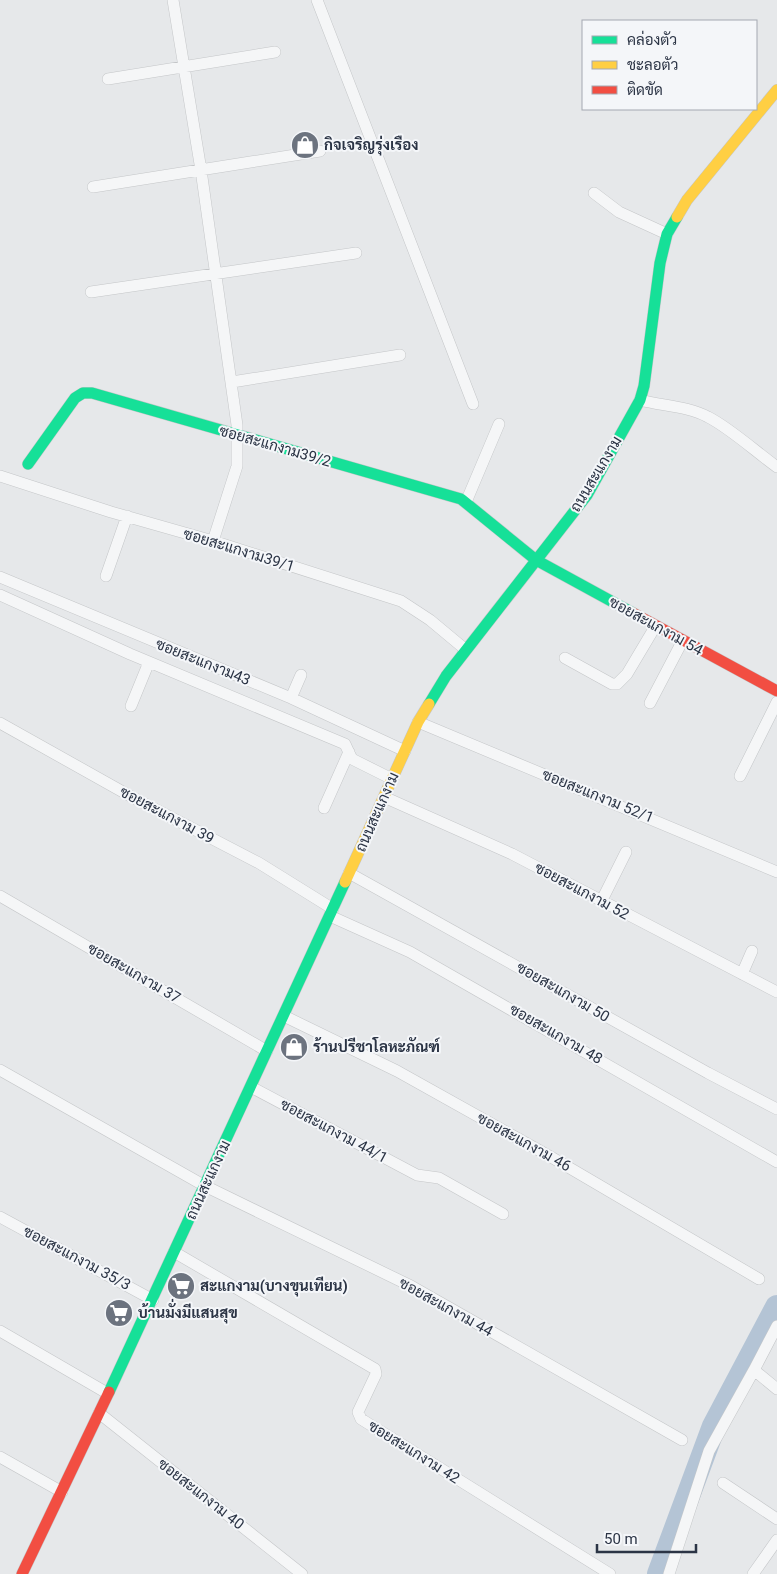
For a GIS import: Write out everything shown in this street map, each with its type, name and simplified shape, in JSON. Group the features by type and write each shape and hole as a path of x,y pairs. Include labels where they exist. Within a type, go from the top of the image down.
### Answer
{"street":[{"path":"173,0 201,170 232,382 237,466 214,541"},
{"path":"317,0 472,404"},
{"path":"108,79 275,52"},
{"name":"ถนนสะแกงาม","path":"22,1574 99,1413 107,1392 153,1300 418,722 446,676 587,495 640,400 644,386 660,263 667,234 687,200 777,90"},
{"path":"93,187 320,151"},
{"path":"594,193 619,212 667,234"},
{"path":"91,292 356,253"},
{"path":"232,382 400,354"},
{"name":"ซอยสะแกงาม39/2","path":"28,464 75,398 83,393 92,393 461,499 536,560"},
{"path":"640,400 666,407 678,407 707,416 777,467"},
{"path":"466,502 499,424"},
{"name":"ซอยสะแกงาม39/1","path":"0,476 214,541 401,601 430,620 466,650"},
{"path":"106,576 127,516"},
{"name":"ซอยสะแกงาม 54","path":"536,560 655,627 777,691"},
{"name":"ซอยสะแกงาม43","path":"0,577 291,698 405,751"},
{"path":"0,595 149,662 345,744 352,759 392,780"},
{"path":"566,658 612,684 618,684 627,674 655,627"},
{"path":"650,703 683,640"},
{"path":"131,706 149,662"},
{"path":"291,698 301,675"},
{"path":"740,776 777,702"},
{"name":"ซอยสะแกงาม 52/1","path":"418,722 777,872"},
{"name":"ซอยสะแกงาม 39","path":"0,723 132,797 259,863 331,913"},
{"path":"324,808 349,752"},
{"name":"ซอยสะแกงาม 52","path":"384,797 512,854 777,992"},
{"path":"601,902 626,852"},
{"name":"ซอยสะแกงาม 50","path":"349,873 691,1064 777,1109"},
{"name":"ซอยสะแกงาม 37","path":"0,896 267,1051"},
{"name":"ซอยสะแกงาม 48","path":"331,913 410,952 777,1162"},
{"path":"742,974 752,950"},
{"name":"ซอยสะแกงาม 46","path":"284,1016 397,1071 551,1157 759,1279"},
{"name":"ซอยสะแกงาม 44","path":"0,1070 205,1186 411,1286 682,1440"},
{"name":"ซอยสะแกงาม 44/1","path":"251,1087 417,1175 439,1178 503,1214"},
{"name":"ซอยสะแกงาม 35/3","path":"0,1217 153,1300"},
{"name":"ซอยสะแกงาม 42","path":"174,1252 374,1369 376,1374 358,1412 361,1419 610,1574"},
{"path":"671,1573 710,1451 777,1326"},
{"path":"0,1331 107,1392"},
{"path":"754,1370 777,1389"},
{"name":"ซอยสะแกงาม 40","path":"99,1413 302,1574"},
{"path":"0,1457 62,1492"},
{"path":"723,1483 777,1519"},
{"path":"754,1574 777,1540"}],"waterway":[{"path":"659,1574 714,1426 777,1307"}],"traffic: fast":[{"path":"429,704 446,676 587,495 640,400 644,386 660,263 667,234 677,217"},
{"path":"28,464 75,398 83,393 92,393 461,499 536,560 633,613"},
{"path":"109,1392 345,882"}],"traffic: slow":[{"path":"677,217 687,200 777,90"},
{"path":"345,882 418,722 429,704"}],"traffic: jam":[{"path":"633,613 777,691"},
{"path":"22,1574 109,1392"}],"place":[{"name":"กิจเจริญรุ่งเรือง","path":"305,145"},
{"name":"ร้านปรีชาโลหะภัณฑ์","path":"294,1047"},
{"name":"สะแกงาม(บางขุนเทียน)","path":"181,1286"},
{"name":"บ้านมั่งมีแสนสุข","path":"119,1313"}]}
